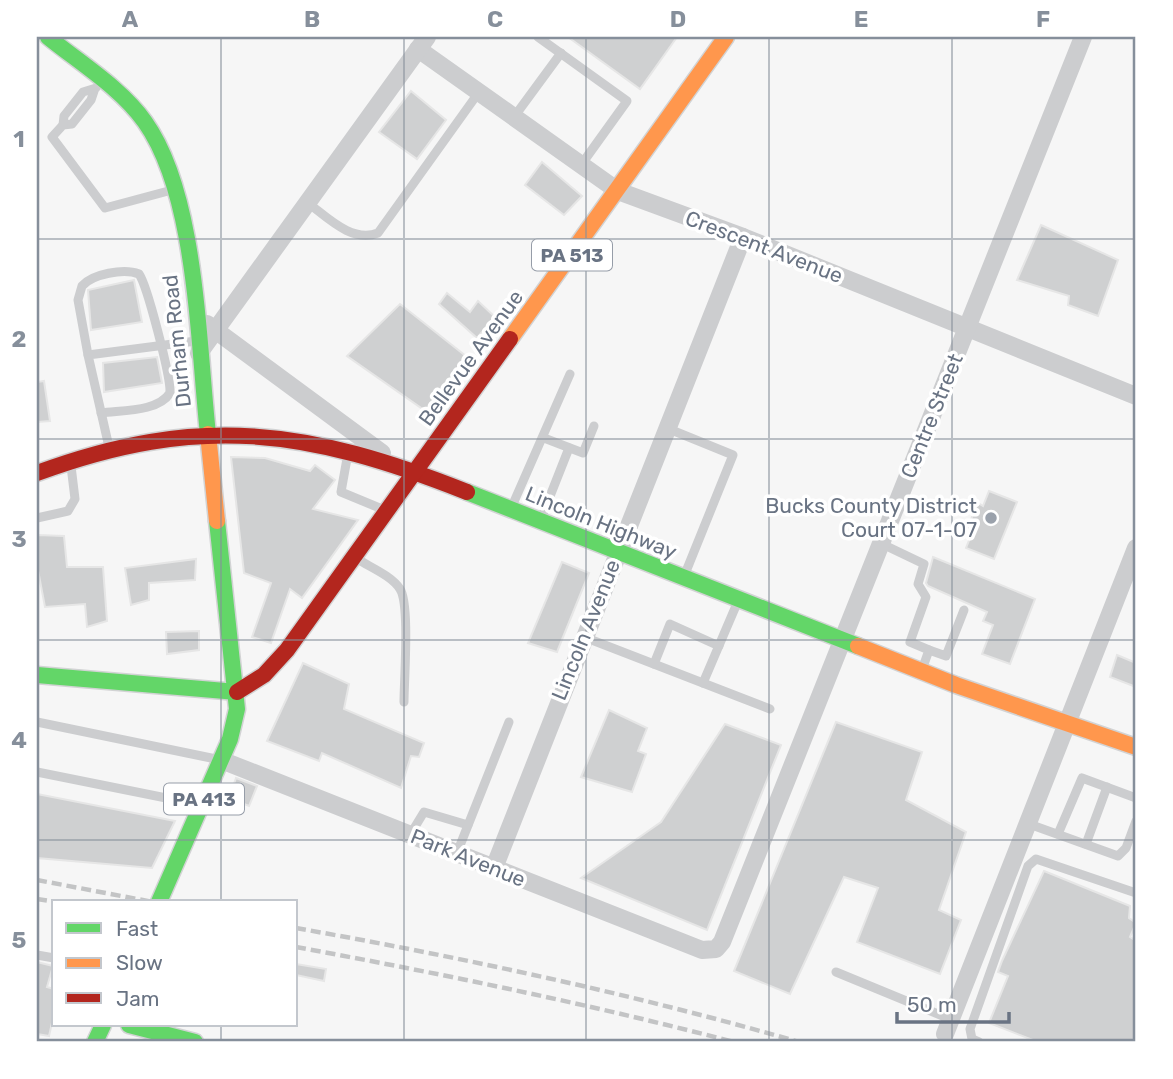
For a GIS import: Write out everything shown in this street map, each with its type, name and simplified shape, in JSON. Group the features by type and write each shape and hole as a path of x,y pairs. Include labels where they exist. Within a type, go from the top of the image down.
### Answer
{"main road":[{"name":"Durham Road","path":"48,37 99,85 145,121 170,165 177,189 195,316 237,692"},
{"name":"Bellevue Avenue","path":"237,692 276,663 387,511 407,468 618,191 726,37"},
{"name":"Lincoln Highway","path":"37,473 109,449 160,439 208,434 273,436 349,450 407,468 921,672 1067,726 1136,747"},
{"path":"37,675 237,692"},
{"name":"PA 413","path":"160,900 235,724 237,692"},
{"path":"95,1042 103,1026"},
{"path":"133,1026 195,1042"}],"street":[{"name":"Centre Street","path":"716,949 722,942 1083,37"},
{"name":"Crescent Avenue","path":"423,43 479,92 618,191 743,237 1136,396"},
{"path":"198,347 215,330 423,43"},
{"name":"Lincoln Avenue","path":"494,868 743,237"},
{"path":"195,316 407,468"},
{"path":"947,1027 1136,548"},
{"name":"Park Avenue","path":"221,760 702,950 716,949"}],"lane":[{"path":"538,37 627,101 581,164"},
{"path":"514,117 561,53"},
{"path":"99,85 72,124 63,125 52,137 105,208 177,189"},
{"path":"308,203 355,235 369,237 378,233 479,92"},
{"path":"101,413 155,405 168,397 170,386 144,280 134,272 87,281 78,296 88,355 109,449"},
{"path":"88,355 161,344 198,347"},
{"path":"511,509 570,374"},
{"path":"544,438 583,453 594,425"},
{"path":"669,429 733,456 684,578"},
{"path":"540,521 569,448"},
{"path":"349,450 341,492 387,511"},
{"path":"37,518 68,511 75,499 70,460"},
{"path":"880,544 924,564 918,584 926,597 910,642 947,656 964,610"},
{"path":"354,557 395,583 402,591 405,616 404,702"},
{"path":"703,683 739,600"},
{"path":"654,664 670,624 719,646"},
{"path":"584,636 770,709"},
{"path":"921,672 929,650"},
{"path":"37,722 221,760"},
{"path":"457,853 509,722"},
{"path":"37,772 201,805"},
{"path":"1058,834 1082,778 1136,798"},
{"path":"1086,844 1107,787"},
{"path":"410,835 424,811 468,825"},
{"path":"1029,824 1118,856 1126,848 1136,821"},
{"path":"979,1042 972,1039 970,1029 1028,866 1035,859 1136,893"},
{"path":"836,972 947,1027"}],"building":[{"path":"568,37 677,37 640,89"},
{"path":"411,91 446,120 417,159 379,132"},
{"path":"542,162 582,196 564,215 525,185"},
{"path":"1041,225 1118,260 1098,316 1068,305 1069,296 1017,280"},
{"path":"134,280 142,322 91,330 88,290"},
{"path":"447,293 470,312 478,301 495,317 477,338 439,304"},
{"path":"400,304 467,357 427,412 347,356"},
{"path":"157,357 162,383 104,392 103,363"},
{"path":"44,381 50,421 37,422 37,382"},
{"path":"231,457 265,458 310,471 315,465 335,480 313,509 358,520 302,598 290,589 271,643 252,637 271,583 244,573"},
{"name":"Bucks County District Court 07-1-07","path":"989,491 1017,502 994,559 966,548 972,533 966,531 978,503 983,506"},
{"path":"37,535 64,536 67,567 103,567 107,621 87,627 85,604 45,607 37,565"},
{"path":"933,557 1035,599 1010,664 982,654 993,625 983,621 987,612 928,586 926,583"},
{"path":"196,559 195,580 149,583 149,600 131,605 125,568"},
{"path":"562,562 589,573 557,652 528,643"},
{"path":"199,631 199,650 167,654 166,632"},
{"path":"1117,655 1136,663 1136,687 1110,677"},
{"path":"303,663 349,684 344,709 424,743 419,757 411,756 401,788 322,753 319,761 267,741"},
{"path":"609,710 647,728 638,751 646,754 632,792 581,777"},
{"path":"836,722 922,752 906,800 966,832 939,910 961,920 940,974 857,942 878,888 844,877 790,994 734,971"},
{"path":"725,724 781,745 707,930 581,878 661,822"},
{"path":"236,778 257,786 249,806 229,798"},
{"path":"37,794 175,821 152,868 37,858"},
{"path":"1044,871 1130,906 1129,918 1136,923 1130,937 1136,941 1136,1042 1038,1042 989,1023 1008,976 998,972"},
{"path":"37,962 52,966 47,987 52,988 52,1023 49,1036 37,1034"},
{"path":"298,964 326,969 324,981 298,975"}],"railway":[{"path":"37,880 142,900"},
{"path":"37,899 52,901"},
{"path":"298,928 549,978 799,1042"},
{"path":"298,947 516,990 734,1042"}],"traffic: fast":[{"path":"48,37 100,76 124,98 145,122 162,153 185,229 197,315 208,434"},
{"path":"467,492 858,646"},
{"path":"160,900 230,739 237,709 217,521"},
{"path":"37,675 237,692"},
{"path":"95,1042 103,1026"},
{"path":"133,1026 195,1042"}],"traffic: slow":[{"path":"510,339 726,37"},
{"path":"208,434 217,521"},
{"path":"858,646 956,685 1136,747"}],"traffic: jam":[{"path":"237,692 264,675 287,650 510,339"},
{"path":"37,473 96,454 151,442 203,436 254,436 304,442 356,454 467,492"}],"place":[{"name":"Bucks County District Court 07-1-07","path":"991,518"}]}
